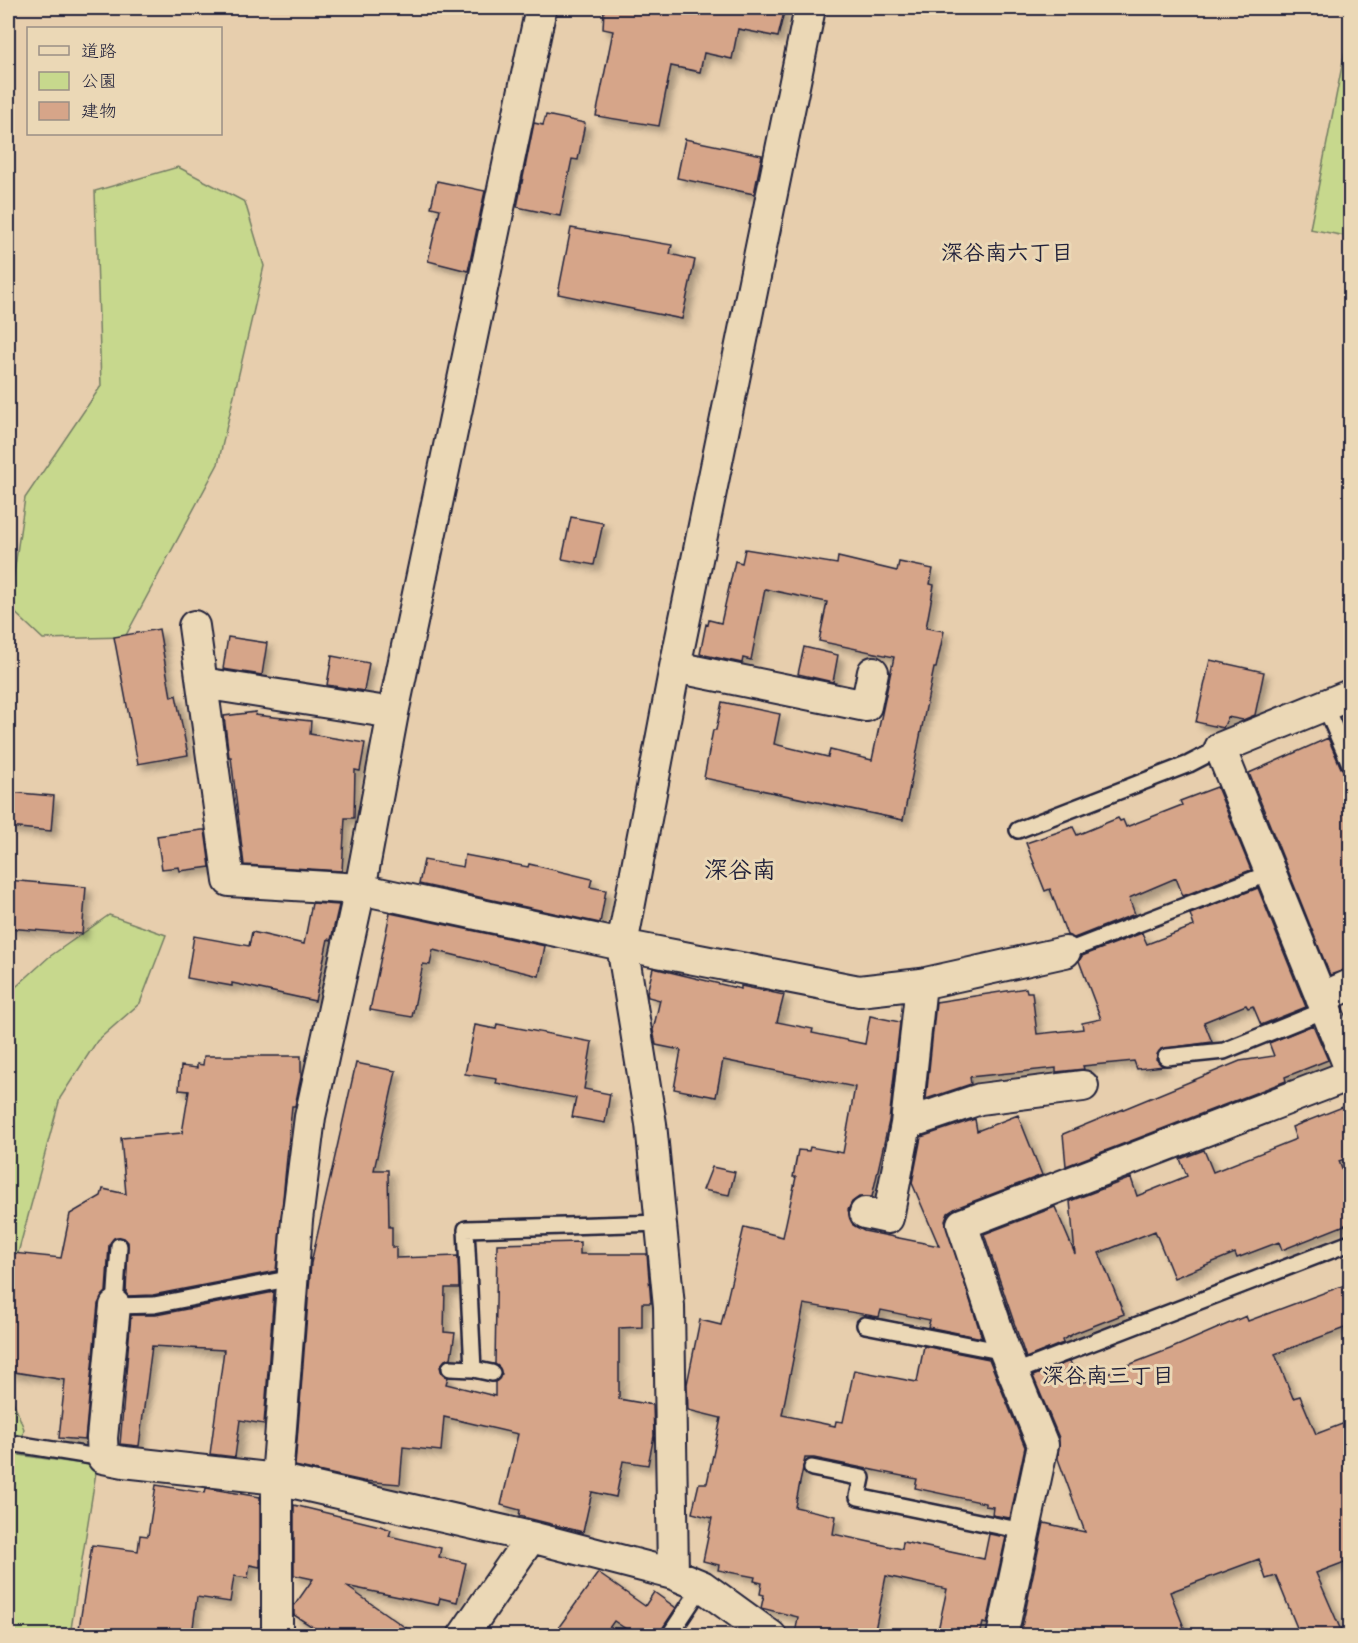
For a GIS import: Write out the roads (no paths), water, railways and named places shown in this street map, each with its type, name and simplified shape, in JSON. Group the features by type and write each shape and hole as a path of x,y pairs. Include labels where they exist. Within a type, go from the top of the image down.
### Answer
{"street":[{"path":"277,1635 277,1479 293,1278 310,1117 360,889 393,713 540,8"},
{"path":"674,1574 669,1306 651,1124 622,945 675,667 810,8"},
{"path":"194,626 229,881 360,889 622,945 859,991 921,984 1065,951"},
{"path":"675,667 866,706 873,672"},
{"path":"202,683 393,713"},
{"path":"1338,700 1220,748 1350,1069"},
{"path":"888,1218 906,1124 921,984"},
{"path":"1323,1004 1350,985"},
{"path":"1002,1635 1042,1445 1009,1362 962,1224 1350,1075"},
{"path":"906,1124 980,1098 1083,1086"},
{"path":"115,1306 102,1438 103,1458 277,1479 531,1537 674,1574 702,1586 771,1635"},
{"path":"463,1635 531,1537"}],"lane":[{"path":"1338,700 1350,764"},
{"path":"1018,830 1189,764 1220,748"},
{"path":"1065,951 1270,873"},
{"path":"1166,1057 1224,1051 1323,1004"},
{"path":"474,1369 466,1229 661,1223"},
{"path":"865,1325 1009,1362 1350,1243"},
{"path":"119,1246 115,1306 154,1305 293,1278"},
{"path":"450,1368 474,1369 492,1373"},
{"path":"17,1444 103,1458"},
{"path":"812,1468 862,1478 858,1497 1023,1531"},
{"path":"669,1635 702,1586"}],"district":[{"name":"深谷南六丁目","path":"1007,252"},
{"name":"深谷南","path":"740,870"},
{"name":"深谷南三丁目","path":"1108,1375"}]}
